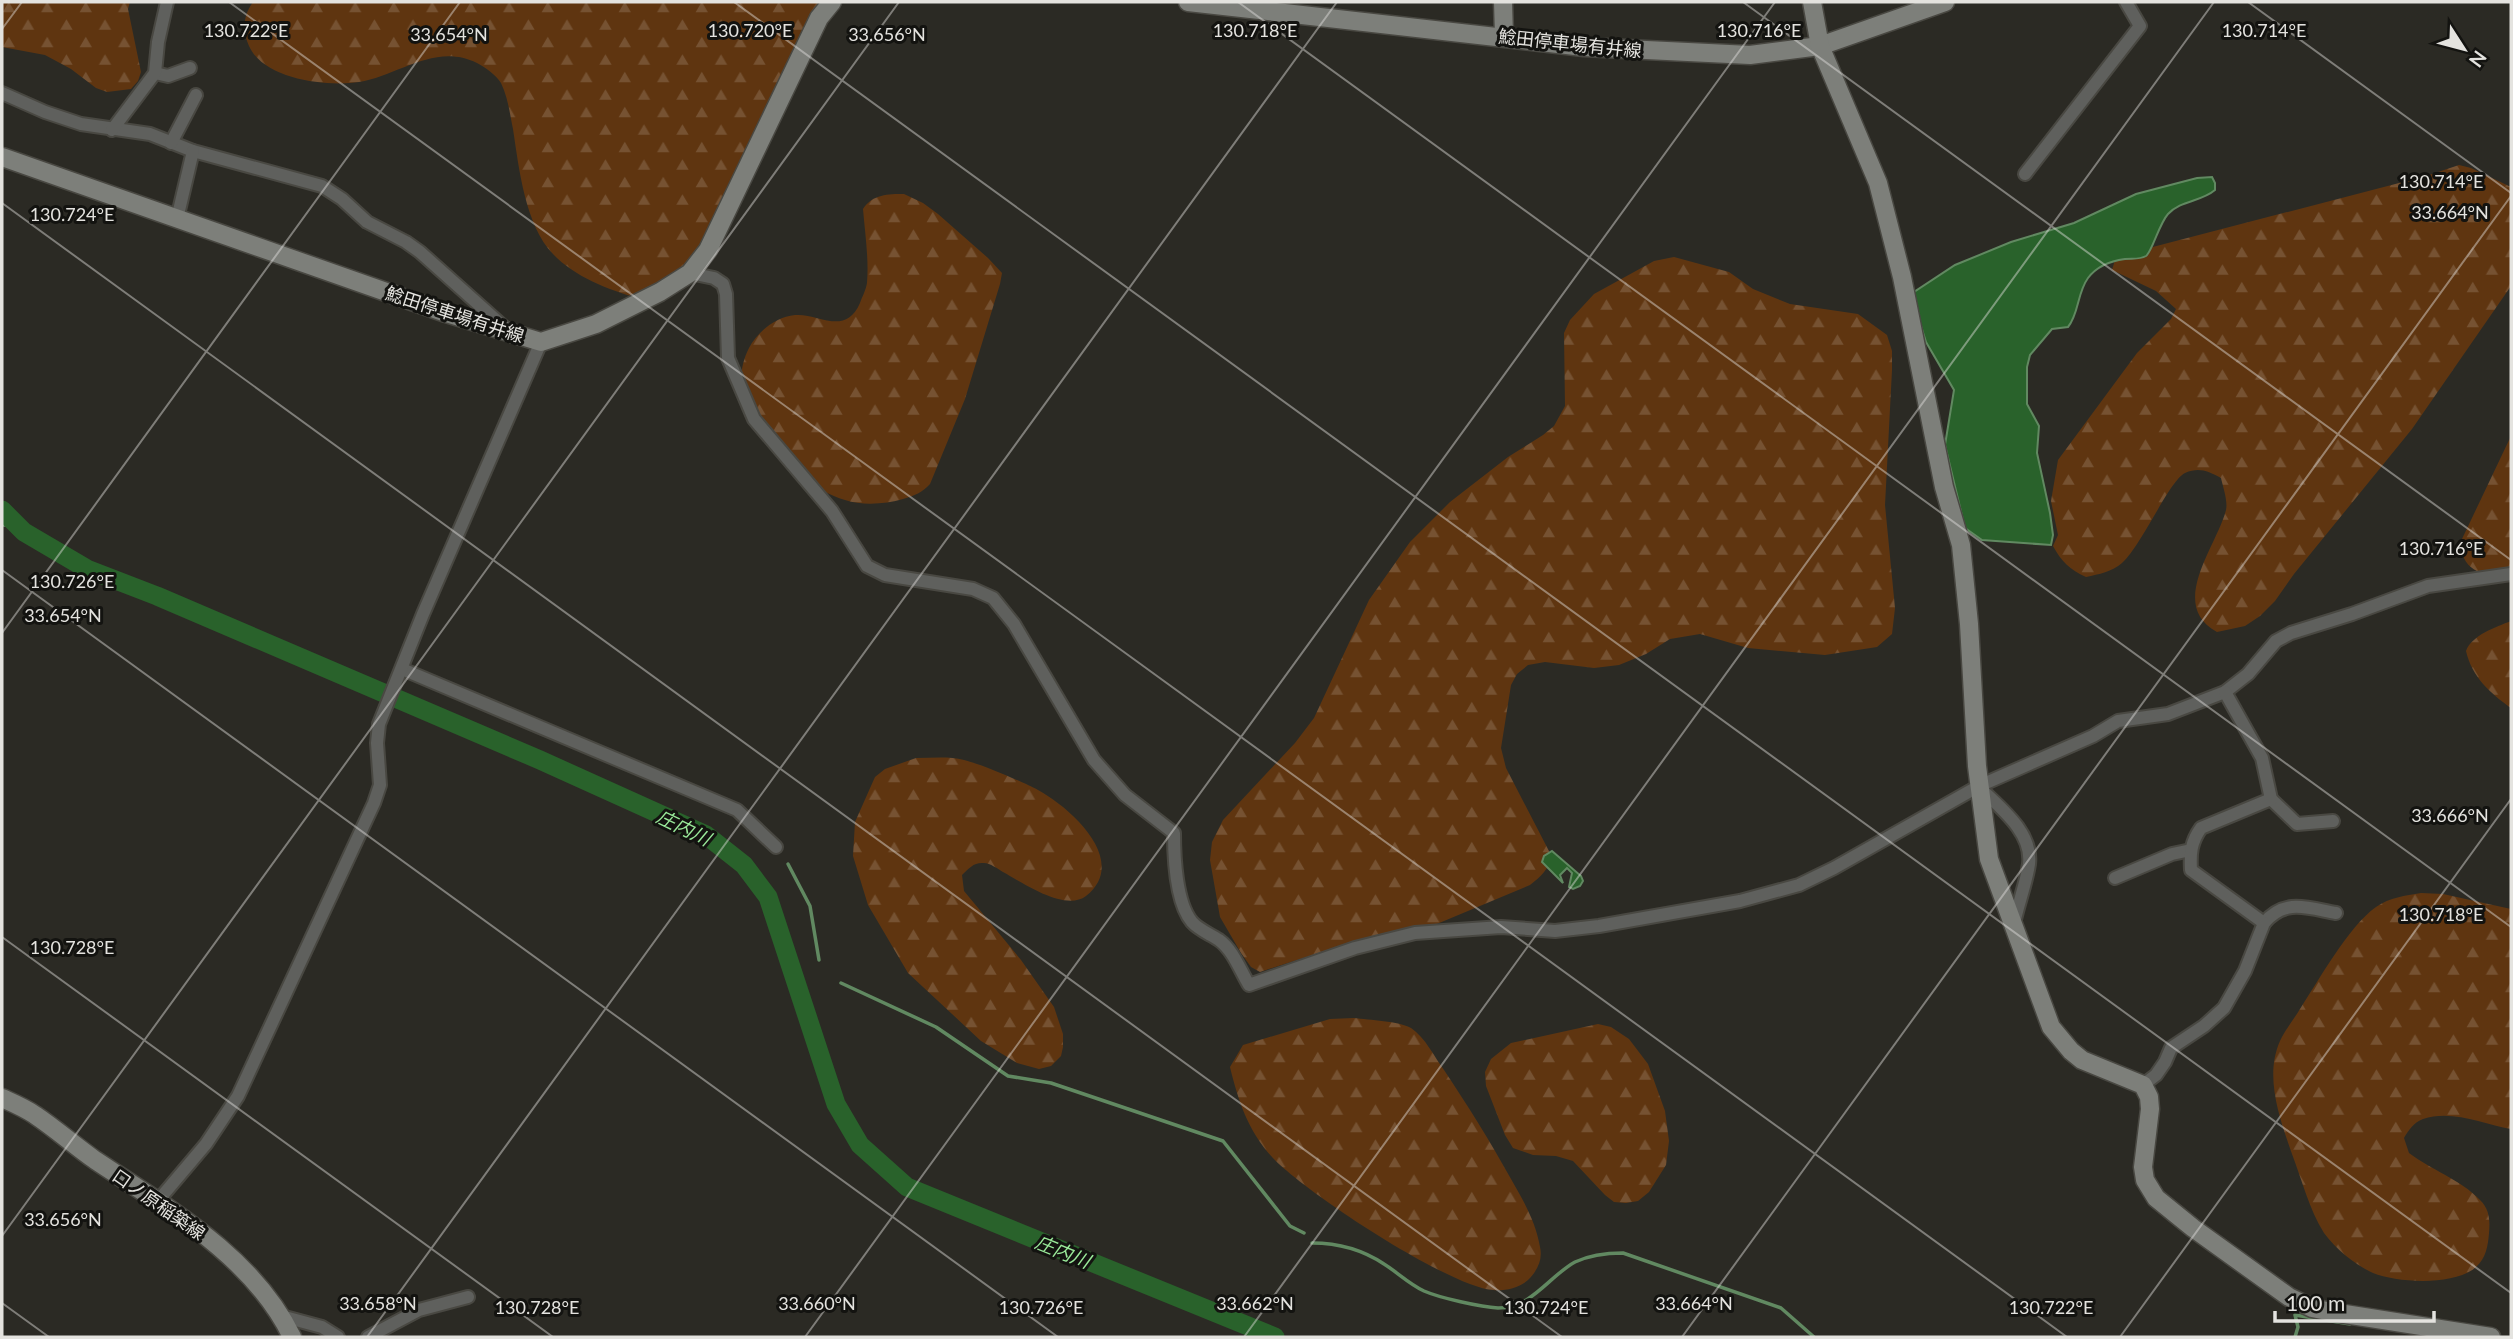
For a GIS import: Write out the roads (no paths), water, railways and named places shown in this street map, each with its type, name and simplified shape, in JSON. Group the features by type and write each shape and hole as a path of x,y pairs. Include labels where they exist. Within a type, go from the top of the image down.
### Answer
{"main road":[{"name":"鯰田停車場有井線","path":"2,157 513,335 541,342 596,324 660,292 690,273 708,250 819,18 832,2"},
{"name":"鯰田停車場有井線","path":"1188,2 1584,47 1750,55 1820,46 1927,5 1945,2"},
{"path":"1503,2 1504,36"},
{"path":"1812,2 1820,46 1878,183 1902,277 1944,487 1961,545 1979,786 1989,859 2051,1027 2071,1051 2092,1066 2143,1085 2149,1097 2150,1109 2143,1167 2145,1180 2156,1198 2289,1297 2312,1308 2491,1337"},
{"name":"口ノ原稲築線","path":"2,1098 34,1114 79,1149 205,1236 235,1262 281,1316 292,1337"}],"street":[{"path":"112,130 155,73 158,42 167,2"},
{"path":"2025,174 2140,26 2126,2"},
{"path":"155,73 168,76 190,68"},
{"path":"2,93 80,124 150,134 193,151 321,186 342,199 367,222 420,252 513,335"},
{"path":"171,143 196,95"},
{"path":"177,219 193,151"},
{"path":"690,273 714,278 723,284 726,294 729,358 754,419 832,511 867,566 885,575 973,589 993,598 1014,624 1094,760 1125,794 1174,833 1174,855 1184,908 1197,927 1222,942 1249,985 1355,948 1416,933 1501,927 1555,931 1599,926 1740,901 1799,885 1979,786 2093,736 2118,721 2168,714 2225,692 2248,674 2276,641 2291,633 2428,586 2511,573"},
{"path":"157,1202 206,1144 238,1097 374,803 380,785 377,743 379,724 541,342"},
{"path":"401,670 737,810 776,847"},
{"path":"2225,692 2262,758 2271,799 2297,824 2333,821"},
{"path":"1979,786 2015,823 2026,843 2029,862 2013,925"},
{"path":"2264,923 2191,870 2191,850 2194,838 2201,828 2271,799"},
{"path":"2115,877 2172,854 2191,850"},
{"path":"2143,1085 2156,1074 2171,1048 2204,1026 2224,1008 2245,971 2264,923 2279,909 2290,906 2336,913"},
{"path":"368,1337 419,1310 468,1297"},
{"path":"281,1316 322,1327 338,1337"}],"waterway":[{"name":"庄内川","path":"2,510 24,532 87,569 157,596 540,760 706,835 744,865 768,897 836,1104 860,1145 907,1187 1275,1337"},
{"path":"2,525 16,525"},
{"path":"788,864 810,906 819,960"},
{"path":"841,983 936,1027 1008,1076 1051,1083 1223,1141 1290,1226 1304,1233"},
{"path":"1312,1243 1331,1244 1359,1251 1431,1294 1498,1308 1521,1303 1575,1262 1599,1255 1623,1253 1781,1308 1814,1337"},
{"path":"2295,1337 2298,1327 2295,1315 2350,1324"}]}
